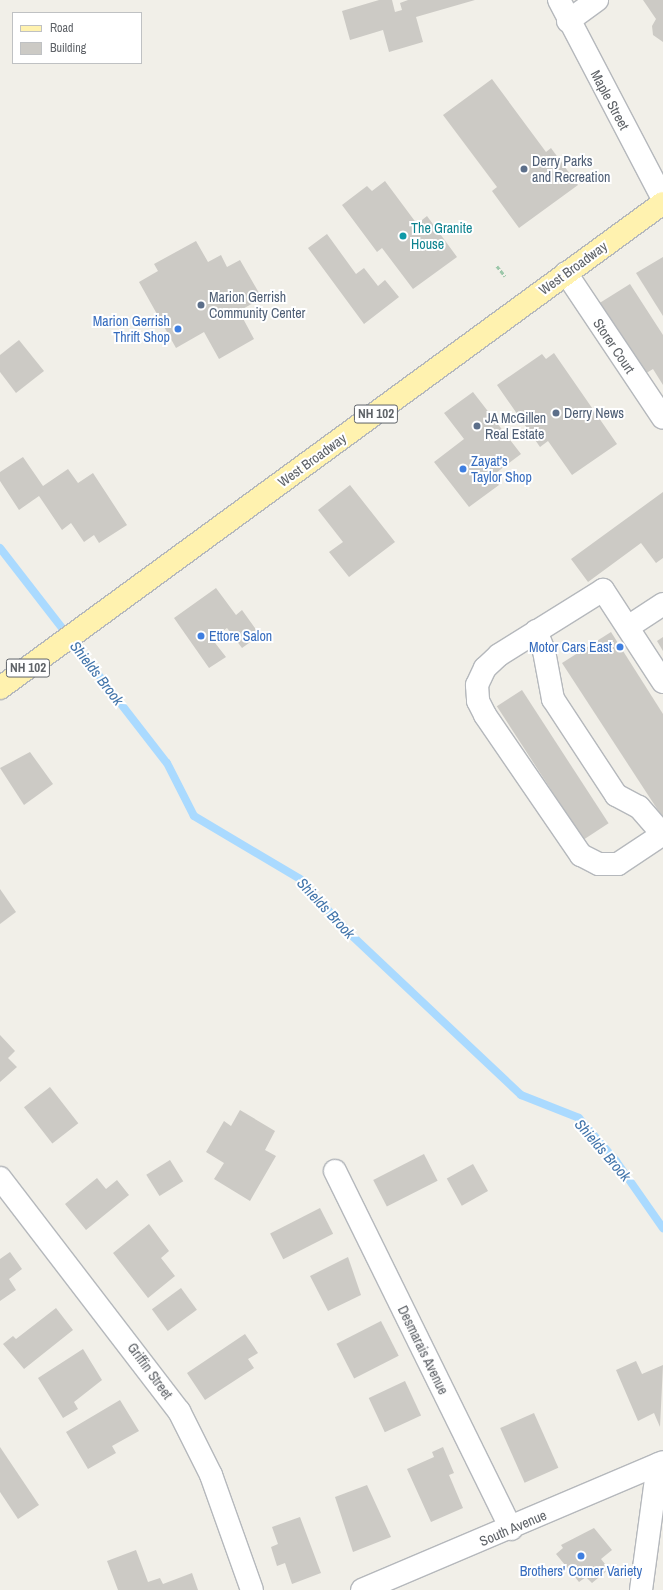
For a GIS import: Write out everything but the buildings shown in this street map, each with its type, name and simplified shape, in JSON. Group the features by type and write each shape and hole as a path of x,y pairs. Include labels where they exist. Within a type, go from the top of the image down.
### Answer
{"main road":[{"name":"West Broadway","path":"0,688 663,203"}],"street":[{"name":"Maple Street","path":"559,0 568,21 663,199"},
{"path":"568,21 597,0"},
{"name":"Storer Court","path":"566,273 663,418"},
{"path":"536,630 544,650 553,699 616,795 639,807 663,835 618,864 599,864 581,855 484,716 478,701 477,685 484,668 536,630 603,590 663,682"},
{"path":"628,627 663,604"},
{"name":"Desmarais Avenue","path":"335,1171 511,1529"},
{"name":"Griffin Street","path":"0,1178 120,1330 179,1411 211,1475 252,1590"},
{"path":"641,1590 660,1463"},
{"name":"South Avenue","path":"362,1590 511,1529 660,1463"}],"path":[{"path":"497,266 505,276"}],"waterway":[{"name":"Shields Brook","path":"0,548 167,763 194,816 300,879 347,931 521,1095 579,1118 616,1161 663,1228"}],"place":[{"name":"Derry Parks and Recreation","path":"524,169"},
{"name":"The Granite House","path":"403,236"},
{"name":"Marion Gerrish Community Center","path":"201,305"},
{"name":"Marion Gerrish Thrift Shop","path":"178,329"},
{"name":"Derry News","path":"556,413"},
{"name":"JA McGillen Real Estate","path":"477,426"},
{"name":"Zayat's Taylor Shop","path":"463,469"},
{"name":"Ettore Salon","path":"201,636"},
{"name":"Motor Cars East","path":"620,647"},
{"name":"Brothers' Corner Variety","path":"581,1556"}]}
